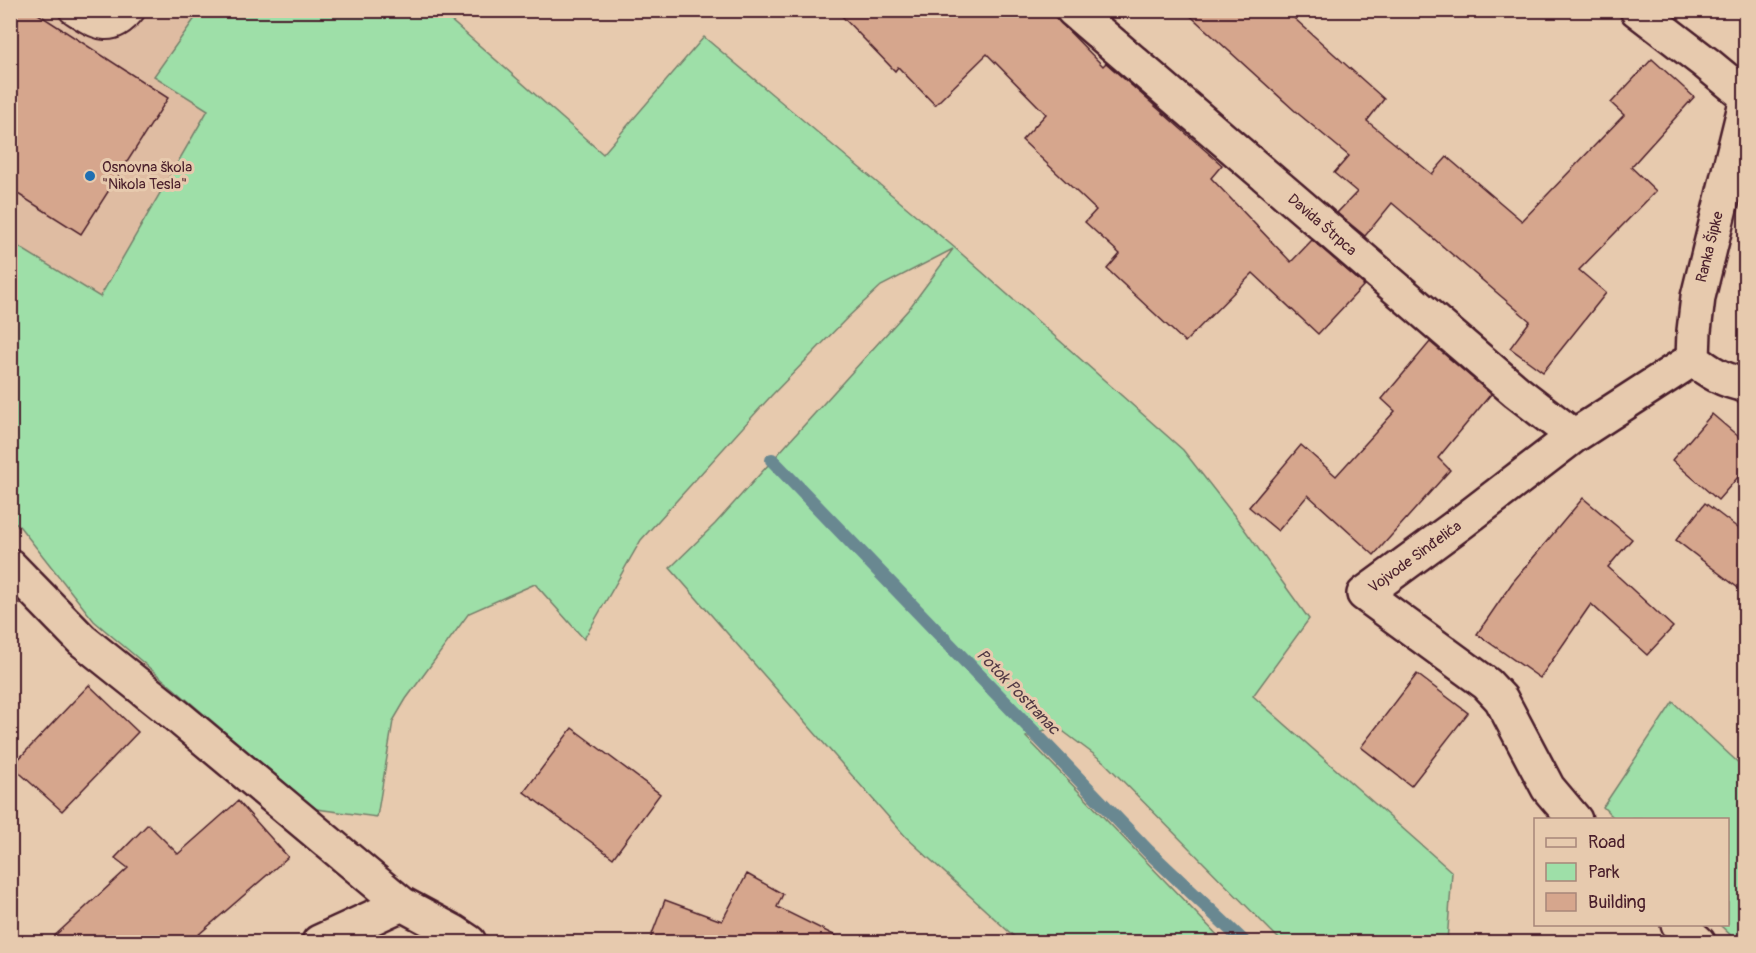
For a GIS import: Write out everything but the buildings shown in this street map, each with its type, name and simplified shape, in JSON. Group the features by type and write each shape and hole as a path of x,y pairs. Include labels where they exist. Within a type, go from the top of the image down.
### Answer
{"street":[{"name":"Davida Štrpca","path":"1072,10 1517,392 1574,436"},
{"path":"1637,10 1746,96"},
{"name":"Ranka Šipke","path":"1693,359 1698,297 1746,102"},
{"name":"Vojvode Sinđelića","path":"1574,818 1548,788 1501,699 1487,684 1364,594 1574,436 1693,359"},
{"path":"1693,359 1723,379 1746,385"},
{"path":"10,566 82,640 177,716 402,904 469,942"},
{"path":"319,942 402,904"},
{"path":"1680,926 1698,942"}],"lane":[{"path":"72,10 96,26 107,27 117,24 132,10"}],"shaded area":[{"name":"Osnovna škola \"Nikola Tesla\"","path":"10,11 265,11 99,298 11,242"}],"green space":[{"path":"200,11 440,11 603,154 704,37 955,248 1183,450 1237,519 1309,619 1253,696 1452,872 1447,942 1282,942 1104,762 1056,726 1026,737 1224,942 1020,942 906,837 670,568 715,524 908,310 953,249 881,286 771,396 641,540 584,639 535,584 469,613 406,699 393,721 377,817 316,809 94,621 20,527 11,519 11,242 100,297 208,110 154,76"},
{"path":"1673,702 1745,769 1745,942 1738,942 1721,926 1729,926 1729,818 1614,818 1603,807"}],"waterway":[{"name":"Potok Postranac","path":"772,460 1148,851 1244,942"}],"place":[{"name":"Osnovna škola \"Nikola Tesla\"","path":"90,176"}]}
